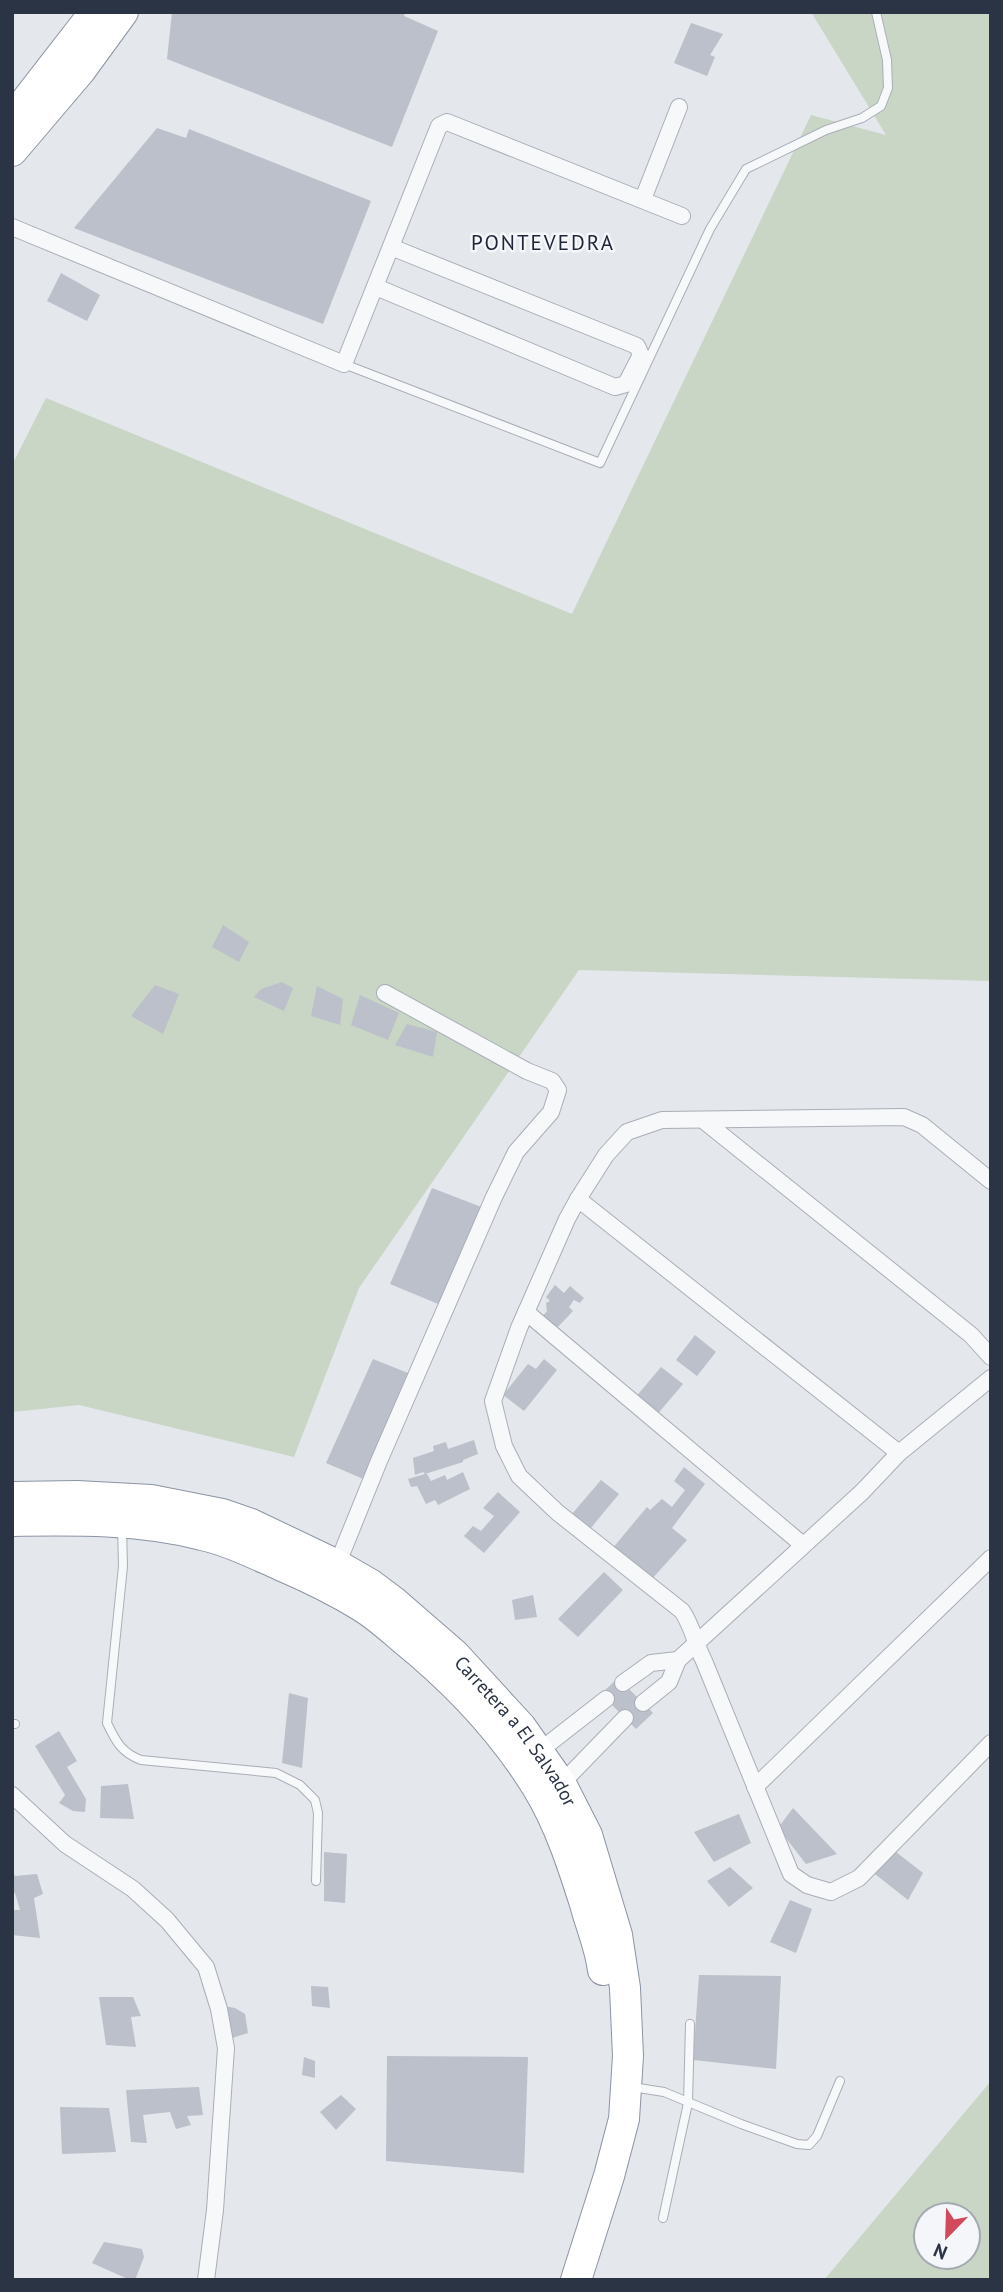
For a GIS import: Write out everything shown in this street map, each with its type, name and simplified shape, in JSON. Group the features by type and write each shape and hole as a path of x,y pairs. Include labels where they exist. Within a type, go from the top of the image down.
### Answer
{"highway":[{"path":"12,119 95,12"},
{"path":"12,151 80,71 123,12"},
{"name":"Carretera a El Salvador","path":"12,1497 113,1497 151,1500 191,1507 251,1524 337,1565 370,1584 454,1654 522,1727 561,1784 587,1835 617,1935 627,2024 624,2119 576,2280"},
{"name":"Carretera a El Salvador","path":"12,1521 122,1521 176,1529 231,1544 322,1584 362,1607 448,1678 490,1723 537,1787 572,1861 599,1944 607,1994 609,2033 609,2078 597,2156 574,2235 555,2280"}],"street":[{"path":"643,199 680,107"},
{"path":"12,227 344,364 439,126 443,123 447,122 682,216"},
{"path":"376,286 615,387 626,384 641,355 637,346 391,247"},
{"path":"337,1565 379,1461 500,1186 516,1152 551,1112 558,1090 552,1081 527,1071 385,993"},
{"path":"991,1181 922,1125 904,1117 662,1120 628,1132 606,1155 566,1220 526,1312 493,1401 504,1446 519,1476 557,1512 682,1611 691,1625 695,1646 704,1661 791,1874 807,1885 831,1892 859,1878 991,1743"},
{"path":"703,1120 971,1335 991,1357"},
{"path":"578,1199 899,1453"},
{"path":"526,1312 803,1545"},
{"path":"643,1703 669,1682 678,1660 862,1492 899,1453 991,1378"},
{"path":"755,1787 991,1558"},
{"path":"623,1682 650,1663 678,1660"},
{"path":"538,1752 606,1699"},
{"path":"561,1784 625,1718"},
{"path":"12,1795 65,1844 133,1889 167,1920 206,1967 219,2009 226,2048 215,2210 206,2280"}],"lane":[{"path":"344,364 600,463 710,229 746,169 826,130 862,118 881,106 888,88 887,69 876,12"},
{"path":"122,1521 123,1566 107,1723 117,1744 128,1755 141,1760 276,1773 300,1784 315,1800 318,1813 316,1881"},
{"path":"663,2218 688,2103 690,2024"},
{"path":"625,2087 664,2092 797,2144 809,2145 817,2136 840,2081"}],"green space":[{"path":"811,12 991,12 991,981 579,970 359,1288 294,1457 79,1405 12,1412 12,465 46,398 572,614 811,115 886,135"},
{"path":"991,2081 991,2280 824,2280"}],"building":[{"path":"172,12 405,12 404,16 438,31 392,147 167,59"},
{"path":"691,23 723,34 710,55 715,57 707,76 674,63"},
{"path":"157,128 186,138 189,129 371,201 323,324 74,228"},
{"path":"61,273 100,295 87,321 47,301"},
{"path":"223,925 249,942 239,962 212,947"},
{"path":"282,982 293,988 284,1011 254,997 261,989"},
{"path":"155,985 179,994 163,1034 131,1016"},
{"path":"317,986 343,999 340,1025 311,1016"},
{"path":"360,995 399,1013 388,1040 351,1025"},
{"path":"407,1024 437,1032 433,1057 395,1045"},
{"path":"432,1188 484,1208 443,1306 390,1284"},
{"path":"555,1285 564,1293 570,1286 584,1298 580,1303 574,1300 569,1307 573,1311 554,1331 541,1318 547,1311 546,1303 550,1301 546,1297"},
{"path":"695,1335 716,1352 697,1376 676,1360"},
{"path":"373,1359 413,1375 368,1481 326,1463"},
{"path":"544,1359 557,1370 524,1411 503,1395 528,1364 536,1369"},
{"path":"661,1367 683,1384 655,1417 634,1399"},
{"path":"474,1440 478,1454 463,1462 425,1474 423,1472 415,1475 413,1458 434,1451 433,1446 446,1442 448,1449"},
{"path":"684,1467 705,1484 672,1528 687,1540 651,1580 612,1549 647,1507 650,1510 662,1499 672,1507 685,1490 674,1481"},
{"path":"463,1472 470,1489 438,1505 435,1500 426,1504 417,1486 411,1487 408,1479 427,1474 431,1481 445,1475 447,1480"},
{"path":"601,1480 619,1494 590,1529 572,1514"},
{"path":"498,1492 520,1512 484,1553 464,1536 473,1526 481,1531 494,1516 483,1508"},
{"path":"604,1572 623,1590 578,1637 558,1619"},
{"path":"533,1595 537,1617 515,1620 512,1600"},
{"path":"618,1678 653,1713 636,1729 601,1694"},
{"path":"289,1693 308,1698 302,1768 282,1763"},
{"path":"59,1731 77,1761 67,1767 86,1799 85,1812 73,1811 59,1803 65,1795 35,1746"},
{"path":"128,1784 134,1819 100,1818 101,1786"},
{"path":"793,1808 837,1854 806,1864 778,1828"},
{"path":"739,1814 751,1843 714,1862 694,1832"},
{"path":"324,1852 347,1854 345,1903 324,1901"},
{"path":"896,1852 923,1873 908,1900 875,1874"},
{"path":"730,1867 753,1888 729,1907 707,1881"},
{"path":"12,1870 15,1876 37,1874 43,1894 34,1898 40,1938 12,1935 12,1910 20,1910 15,1893 12,1893"},
{"path":"790,1900 812,1909 796,1953 770,1942"},
{"path":"699,1975 781,1976 776,2069 693,2060"},
{"path":"311,1986 328,1987 330,2008 312,2006"},
{"path":"99,1997 133,1997 141,2016 131,2017 136,2047 106,2045"},
{"path":"224,2006 245,2014 248,2033 232,2038"},
{"path":"387,2056 528,2057 524,2173 386,2161"},
{"path":"304,2057 315,2061 315,2078 302,2075"},
{"path":"199,2087 203,2115 187,2116 191,2125 176,2129 170,2112 143,2115 147,2143 131,2142 126,2090"},
{"path":"341,2095 356,2109 336,2130 320,2112"},
{"path":"60,2107 109,2108 116,2152 62,2154"},
{"path":"104,2242 142,2249 144,2257 135,2280 92,2263"}],"district":[{"name":"PONTEVEDRA","path":"543,243"}]}
